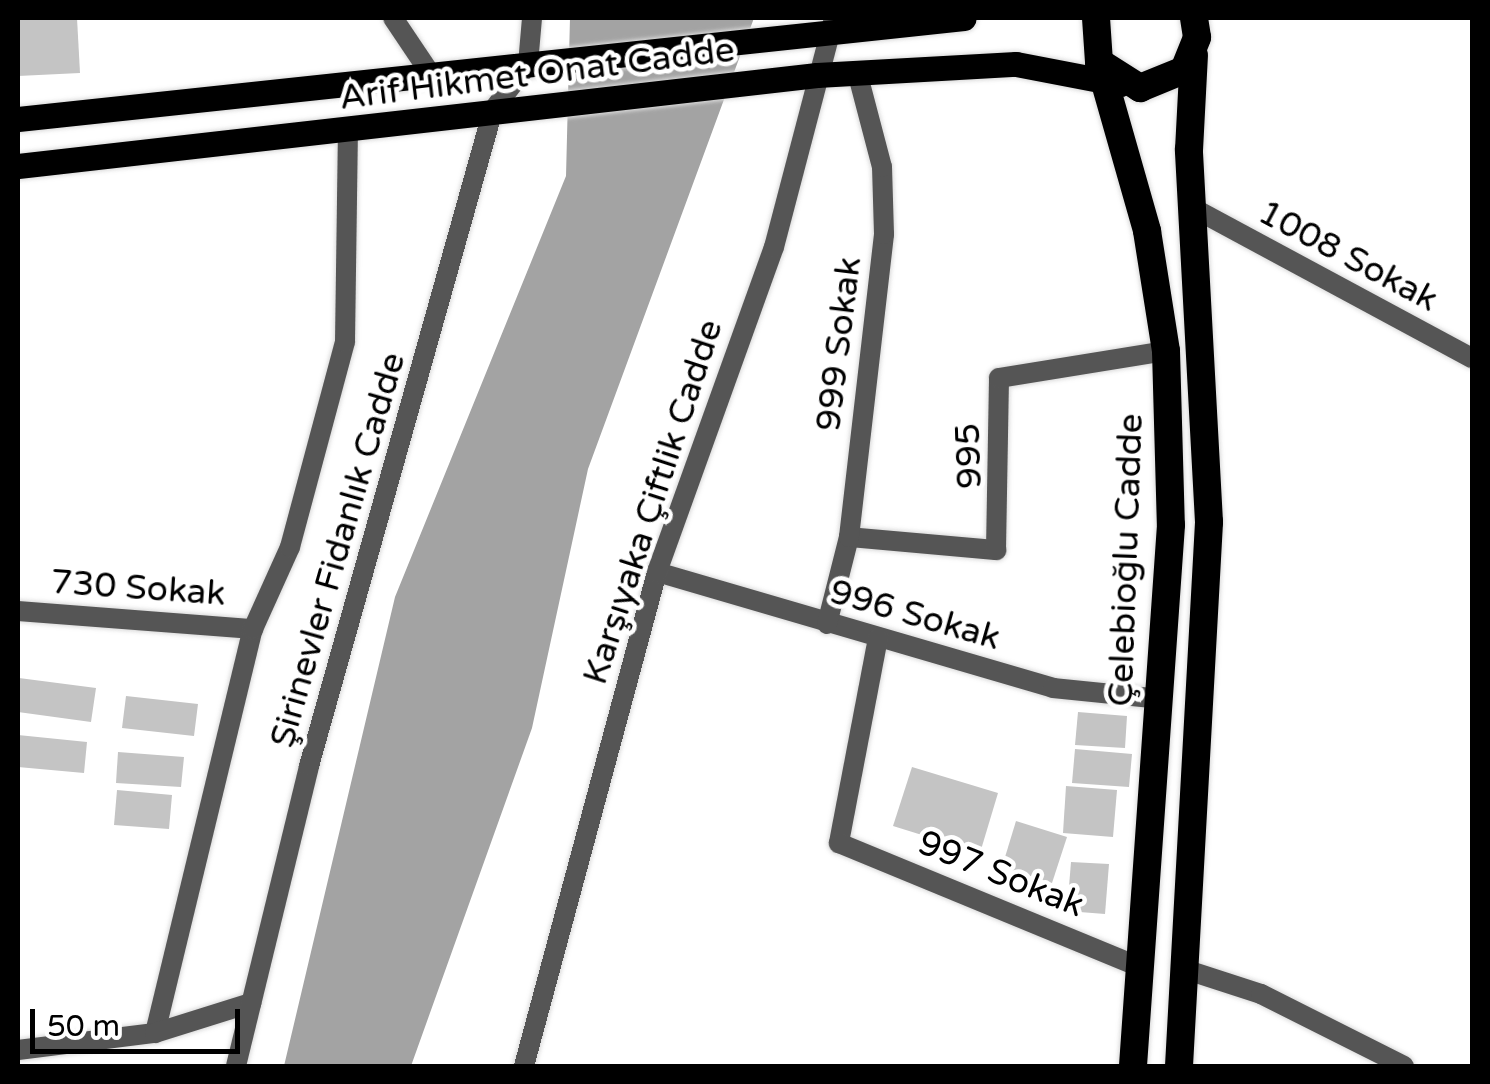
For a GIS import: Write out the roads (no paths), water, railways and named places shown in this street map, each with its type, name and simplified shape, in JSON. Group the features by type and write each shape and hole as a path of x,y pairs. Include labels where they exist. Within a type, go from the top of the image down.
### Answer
{"highway":[{"name":"Çelebioğlu Cadde","path":"1096,18 1147,231 1166,351 1171,525 1133,1066"},
{"name":"Çelebioğlu Cadde","path":"1180,1066 1209,522 1195,209 1194,18"},
{"path":"1110,76 1172,81 1194,55"}],"main road":[{"name":"Arif Hikmet Onat Cadde","path":"18,120 783,36 832,26 964,18"},
{"name":"Arif Hikmet Onat Cadde","path":"18,166 348,134 493,110 817,75 1016,64 1110,76"}],"street":[{"path":"393,18 432,76"},
{"path":"528,64 532,18"},
{"name":"Karşıyaka Çiftlik Cadde","path":"524,1066 656,572 774,247 832,26"},
{"name":"Şirinevler Fidanlık Cadde","path":"236,1066 493,110 528,64"},
{"name":"999 Sokak","path":"827,624 849,537 884,234 882,167 857,72"},
{"path":"155,1033 252,629 290,546 345,342 348,134"},
{"name":"1008 Sokak","path":"1195,209 1472,358"},
{"name":"995","path":"849,537 996,550 999,378 1166,351"},
{"name":"996 Sokak","path":"656,572 1052,688 1161,699"},
{"name":"730 Sokak","path":"18,611 252,629"},
{"name":"997 Sokak","path":"878,638 839,842 1138,966"},
{"path":"1184,969 1261,994 1404,1066"},
{"path":"18,1050 155,1033 251,1003"}]}
